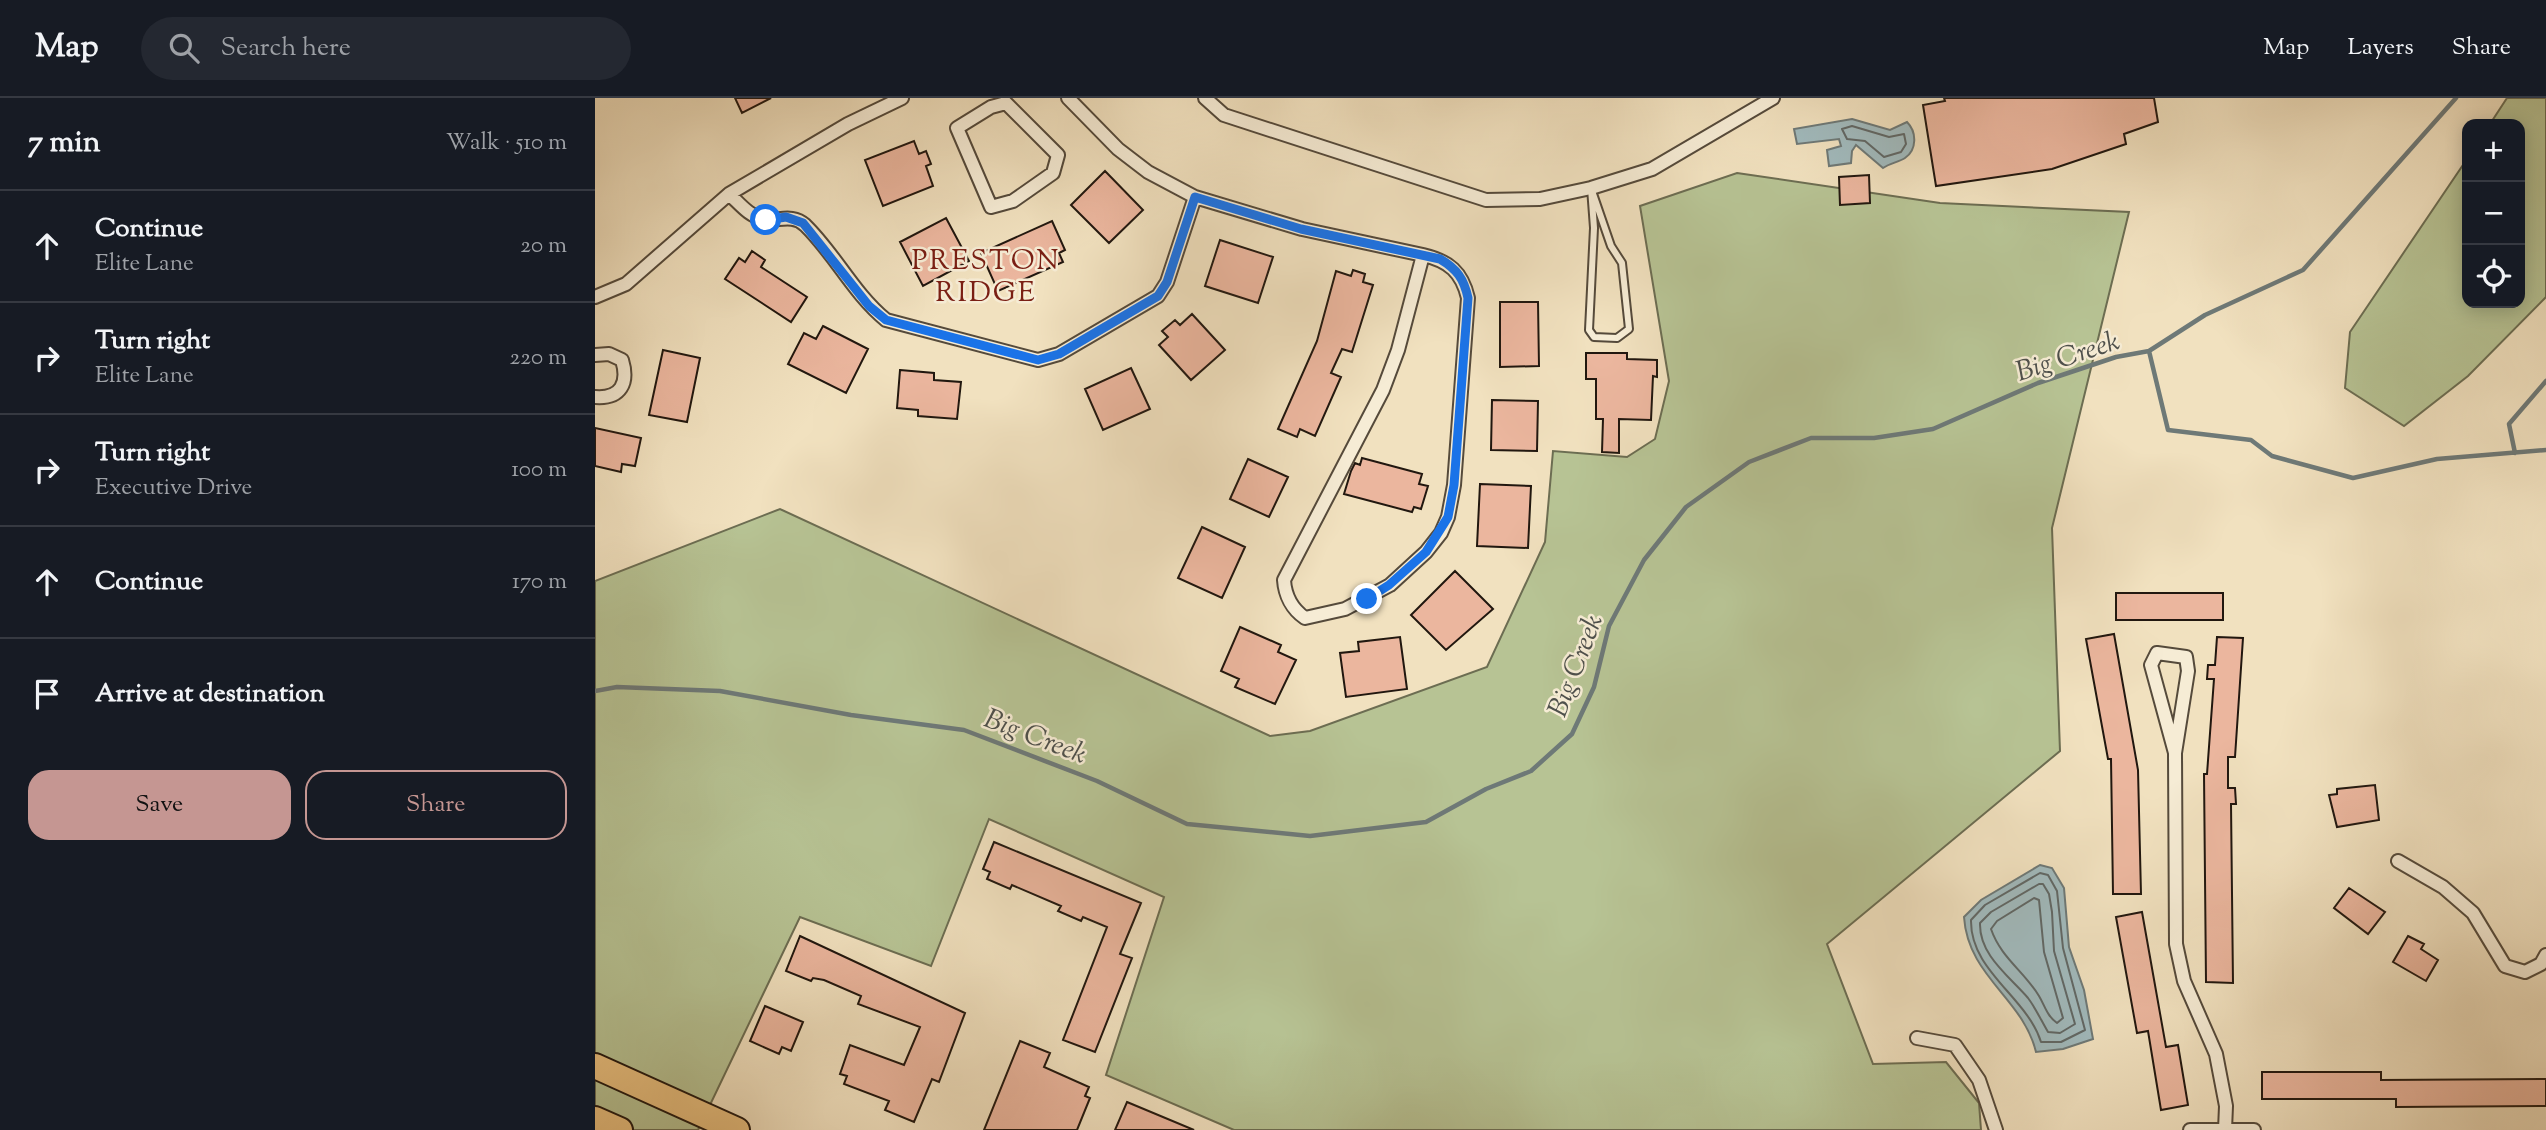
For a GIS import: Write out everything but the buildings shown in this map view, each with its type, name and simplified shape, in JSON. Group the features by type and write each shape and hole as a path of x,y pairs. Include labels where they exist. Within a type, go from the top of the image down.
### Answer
{"highway":[{"path":"595,1066 737,1130"},
{"path":"595,1119 620,1130"}],"street":[{"path":"595,297 626,284 729,194 884,102 902,98"},
{"path":"1068,98 1118,149 1148,172 1195,197 1301,229 1423,255 1440,259 1454,267 1464,281 1468,298 1454,485 1448,517 1426,552 1389,585 1345,609 1305,618 1298,613 1285,594 1284,580 1383,390 1398,350 1423,255"},
{"path":"1205,98 1224,115 1486,200 1540,200 1652,169 1773,98"},
{"path":"989,103 1006,103 1058,155 1053,173 1013,201 991,207 957,128 989,103"},
{"path":"729,194 751,215 766,220 786,217 803,223 869,306 886,320 1038,360 1059,354 1158,296 1167,282 1195,197"},
{"path":"595,355 609,354 622,360 627,374 624,386 617,394 606,398 595,397"},
{"path":"2175,753 2151,664 2157,653 2186,657 2188,671 2175,753 2176,944 2184,981 2216,1054 2226,1106 2225,1130"},
{"path":"2398,861 2443,887 2473,913 2505,966 2525,972 2541,964 2546,955"},
{"path":"1917,1038 1955,1045 1979,1080 1996,1130"},
{"path":"2190,1130 2254,1130"}],"lane":[{"path":"1591,188 1611,246 1622,263 1629,329 1617,338 1594,337 1589,330 1594,228 1591,188"}],"green space":[{"path":"2507,98 2546,98 2546,297 2468,376 2404,426 2345,388 2350,332 2462,166 2462,308 2525,308 2525,119 2493,119"},
{"path":"1737,173 1940,203 2129,212 2052,528 2060,751 1827,944 1873,1064 1946,1062 1979,1103 1981,1130 1234,1130 1106,1075 1164,897 989,819 931,966 800,917 698,1130 595,1130 595,581 780,509 1270,736 1310,731 1487,667 1545,542 1553,451 1627,457 1655,439 1669,381 1640,206"}],"water":[{"path":"1852,119 1890,130 1907,122 1914,136 1914,146 1905,158 1883,168 1856,145 1852,151 1851,163 1829,166 1827,150 1841,146 1839,139 1797,144 1794,129"},
{"path":"2040,865 2052,868 2064,888 2069,947 2084,990 2093,1039 2063,1049 2036,1052 2020,1017 1975,956 1964,917 1981,900"}],"waterway":[{"name":"Big Creek","path":"595,691 617,687 720,691 851,715 964,730 1097,781 1187,824 1310,836 1426,822 1486,789 1531,771 1572,734 1594,687 1609,626 1644,560 1686,507 1749,462 1811,438 1874,438 1933,429 2038,383 2116,357 2149,351 2205,315 2303,270 2456,98"},
{"path":"2149,351 2168,430 2251,440 2272,456 2353,478 2437,459 2546,450"},
{"path":"2515,453 2509,424 2546,381"}],"district":[{"name":"PRESTON RIDGE","path":"986,275"}],"route":[{"path":"766,220 786,217 803,223 869,306 886,320 1038,360 1059,354 1158,296 1167,282 1195,197 1301,229 1440,259 1454,267 1464,281 1468,298 1454,485 1448,517 1441,533 1408,571 1367,599"}]}
